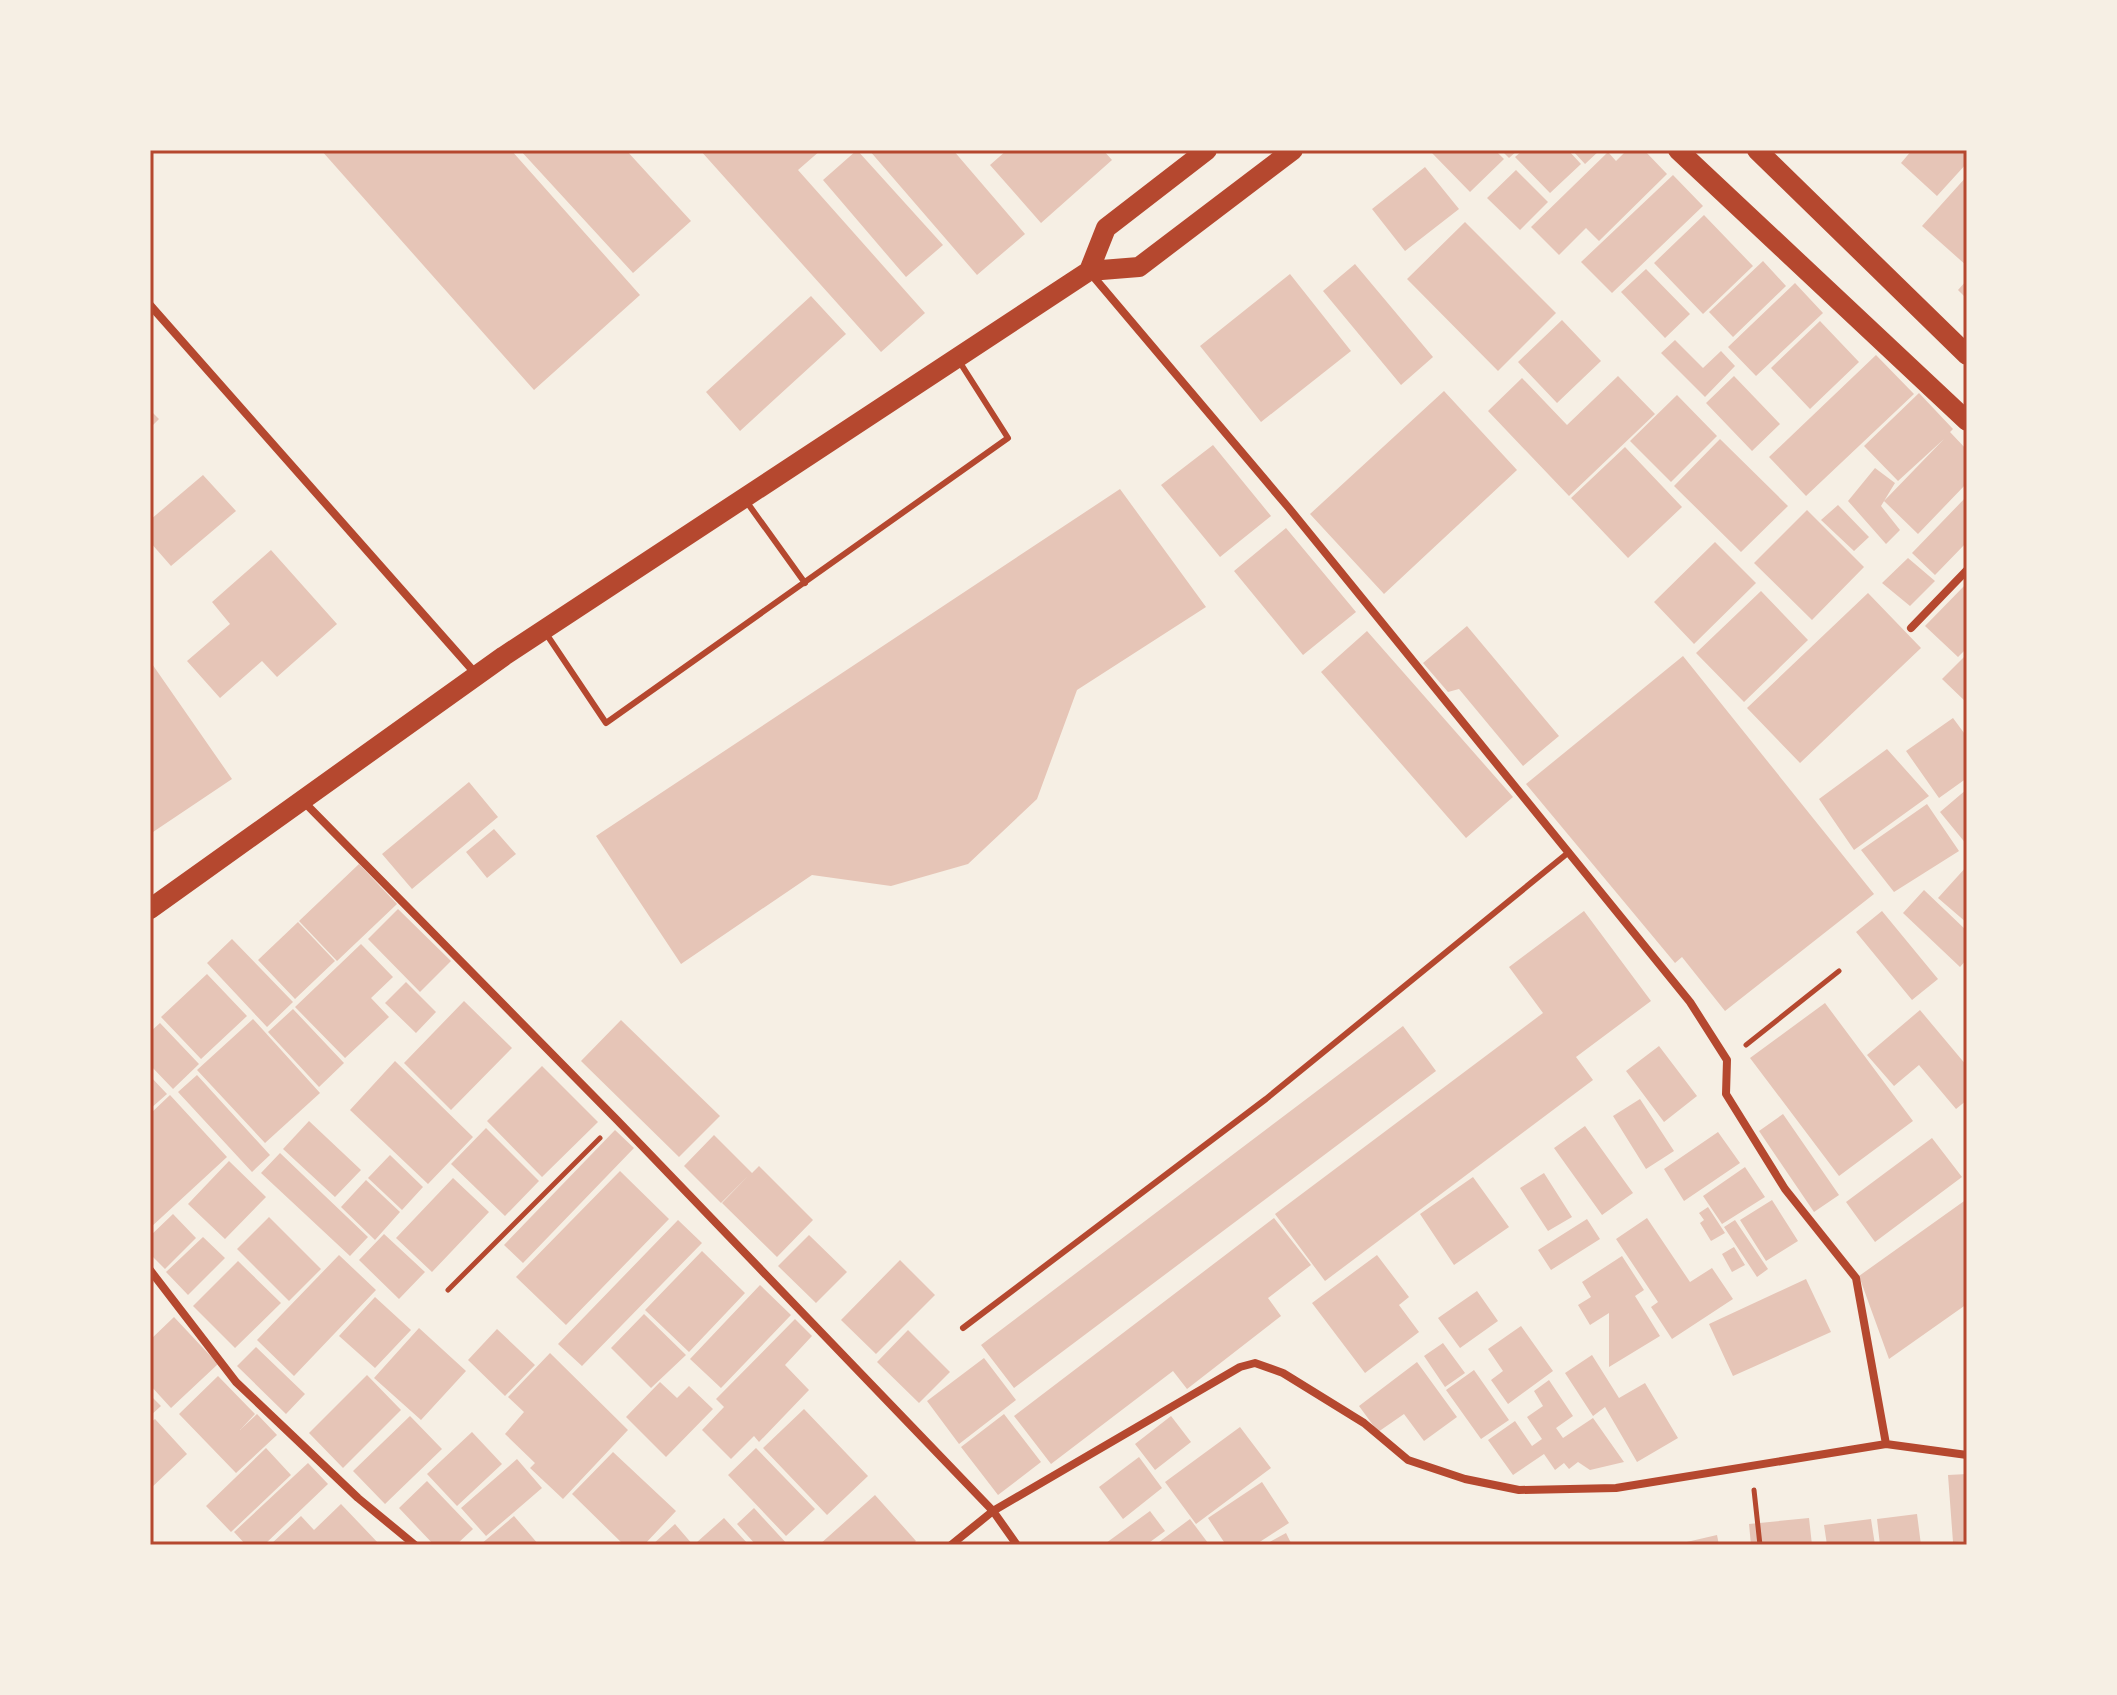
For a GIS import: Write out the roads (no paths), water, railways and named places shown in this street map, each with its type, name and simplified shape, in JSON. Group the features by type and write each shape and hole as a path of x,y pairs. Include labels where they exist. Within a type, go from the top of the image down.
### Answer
{"main road":[{"path":"1089,271 1106,228 1207,150"},
{"path":"150,909 301,798 544,629 1089,271 1139,267 1293,150"},
{"path":"1678,150 1967,421"},
{"path":"1757,150 1967,355"}],"street":[{"path":"1089,271 1690,1002 1727,1060 1726,1094 1785,1189 1856,1278 1886,1444"},
{"path":"151,307 477,675"},
{"path":"1911,628 1967,570"},
{"path":"301,798 617,1120 993,1511 1017,1545"},
{"path":"150,1270 236,1382 358,1498 415,1545"},
{"path":"951,1545 993,1511 1240,1367 1255,1363 1283,1373 1364,1423 1408,1460 1465,1479 1519,1490 1616,1488 1754,1468 1886,1444 1967,1455"}],"lane":[{"path":"544,629 606,723 1008,438 957,358"},
{"path":"744,498 805,583"},
{"path":"963,1328 1266,1099 1569,852"}]}
